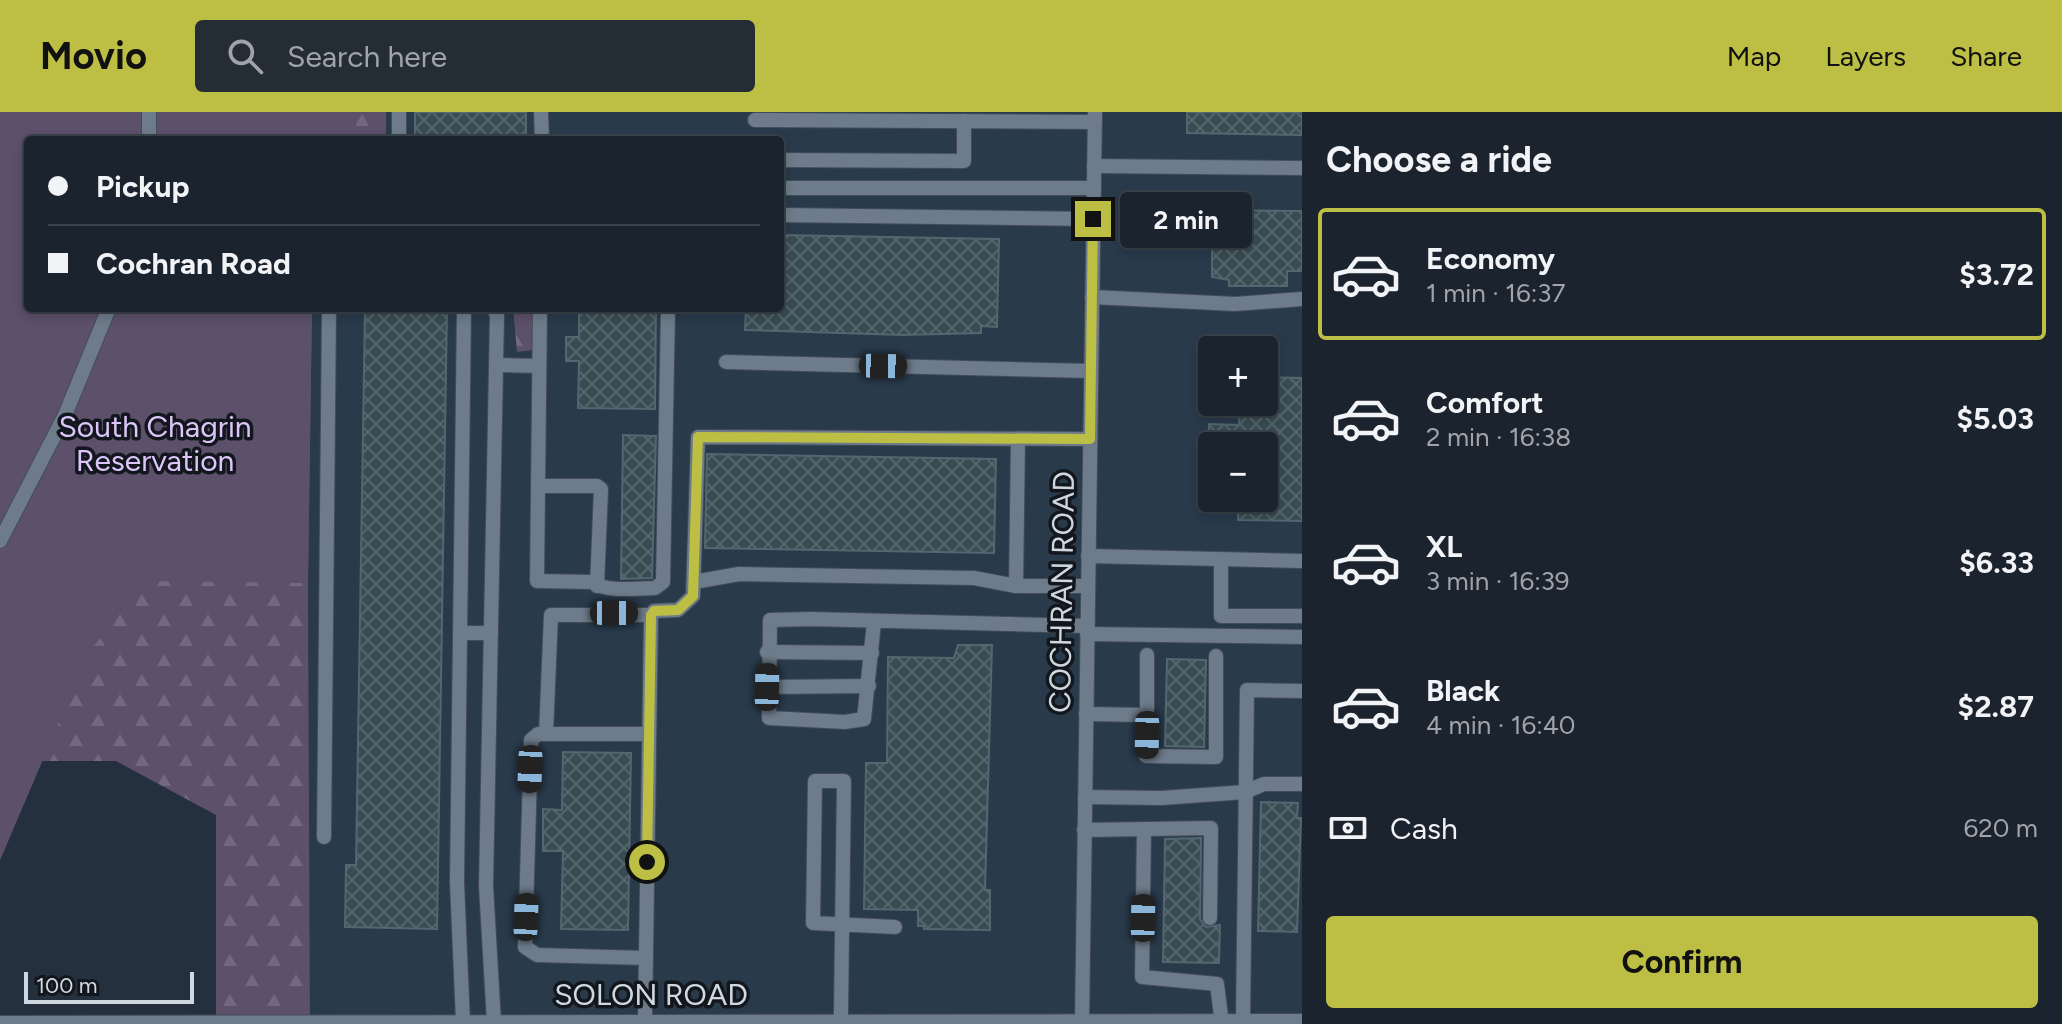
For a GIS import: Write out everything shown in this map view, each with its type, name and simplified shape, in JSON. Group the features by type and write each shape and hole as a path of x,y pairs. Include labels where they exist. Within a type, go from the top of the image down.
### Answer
{"street":[{"path":"149,112 149,136"},
{"path":"399,112 399,136"},
{"path":"541,112 542,136"},
{"path":"755,120 964,121 1095,117"},
{"name":"COCHRAN ROAD","path":"1082,1022 1095,117"},
{"path":"784,160 964,161 964,121"},
{"path":"1094,166 1302,168"},
{"path":"784,188 1094,188"},
{"path":"784,215 1093,219"},
{"path":"1092,297 1235,304 1302,299"},
{"path":"0,541 65,415 107,312"},
{"path":"324,837 329,312"},
{"path":"463,1022 457,882 464,312"},
{"path":"494,1022 486,886 495,312"},
{"path":"540,312 537,581 655,588 663,582 668,312"},
{"path":"726,362 1091,371"},
{"path":"496,365 539,366"},
{"path":"645,1021 651,615 654,611 686,606 693,596 698,437 1090,439"},
{"path":"1016,586 1018,439"},
{"path":"538,486 597,486 601,489 597,586"},
{"path":"1088,556 1302,561"},
{"path":"1221,560 1221,616 1302,616"},
{"path":"694,582 739,574 974,578 1016,586 1088,586"},
{"path":"546,734 551,615 651,615"},
{"path":"874,622 864,719 845,722 769,718 767,652 770,620 874,622 1302,637"},
{"path":"460,633 491,633"},
{"path":"767,652 872,653"},
{"path":"1147,655 1146,756 1216,757 1216,656"},
{"path":"767,687 869,686"},
{"path":"1243,1021 1247,690 1302,691"},
{"path":"1086,714 1147,715"},
{"path":"646,958 537,955 525,947 531,740 538,734 649,734"},
{"path":"841,1020 842,924 844,781 815,781 813,923 842,924 895,927"},
{"path":"1085,797 1161,798 1245,792 1264,784 1302,784"},
{"path":"1084,830 1211,828 1210,918"},
{"path":"1144,829 1142,977 1217,984 1222,1022"},
{"name":"SOLON ROAD","path":"0,1023 1302,1021"}],"shaded area":[{"path":"356,112 1302,112 1302,1024 310,1022 308,583 312,312 784,312 784,136 356,136"}],"green space":[{"name":"South Chagrin Reservation","path":"0,112 386,112 386,136 24,136 24,312 312,312 308,583 310,1022 216,1022 216,815 116,761 42,761 0,860"},
{"name":"South Chagrin Reservation","path":"0,112 356,112 356,136 24,136 24,312 312,312 308,583 143,581 88,654 0,860"},
{"path":"513,312 532,312 533,350 517,352"}],"building":[{"path":"415,112 526,112 526,136 415,136"},
{"path":"1187,112 1302,112 1302,135 1187,133"},
{"path":"1212,210 1302,211 1302,271 1287,271 1287,286 1229,286 1229,280 1212,277"},
{"path":"784,235 999,239 997,327 981,326 981,333 902,335 745,330 746,312 784,312"},
{"path":"365,312 447,312 437,929 345,927 346,865 356,865"},
{"path":"579,312 656,312 655,409 578,408 579,361 566,361 566,337 579,337"},
{"path":"1278,377 1302,378 1302,521 1238,520 1238,512 1278,512 1278,432 1209,432 1209,424 1239,425 1239,416 1278,416"},
{"path":"623,435 656,436 652,578 621,579"},
{"path":"707,454 996,459 994,553 705,548"},
{"path":"958,645 992,645 985,890 990,890 990,930 924,929 924,926 918,926 918,910 864,909 866,763 887,763 888,657 954,658"},
{"path":"1167,659 1206,660 1204,747 1165,746"},
{"path":"563,752 631,753 628,930 561,929 563,851 543,851 543,809 562,810"},
{"path":"1261,802 1298,803 1297,818 1301,818 1297,932 1258,931"},
{"path":"1201,838 1200,919 1206,927 1220,925 1219,963 1163,962 1165,839"}],"route":[{"path":"647,862 651,615 654,611 678,610 686,606 693,596 698,437 1090,439 1093,219"}]}
